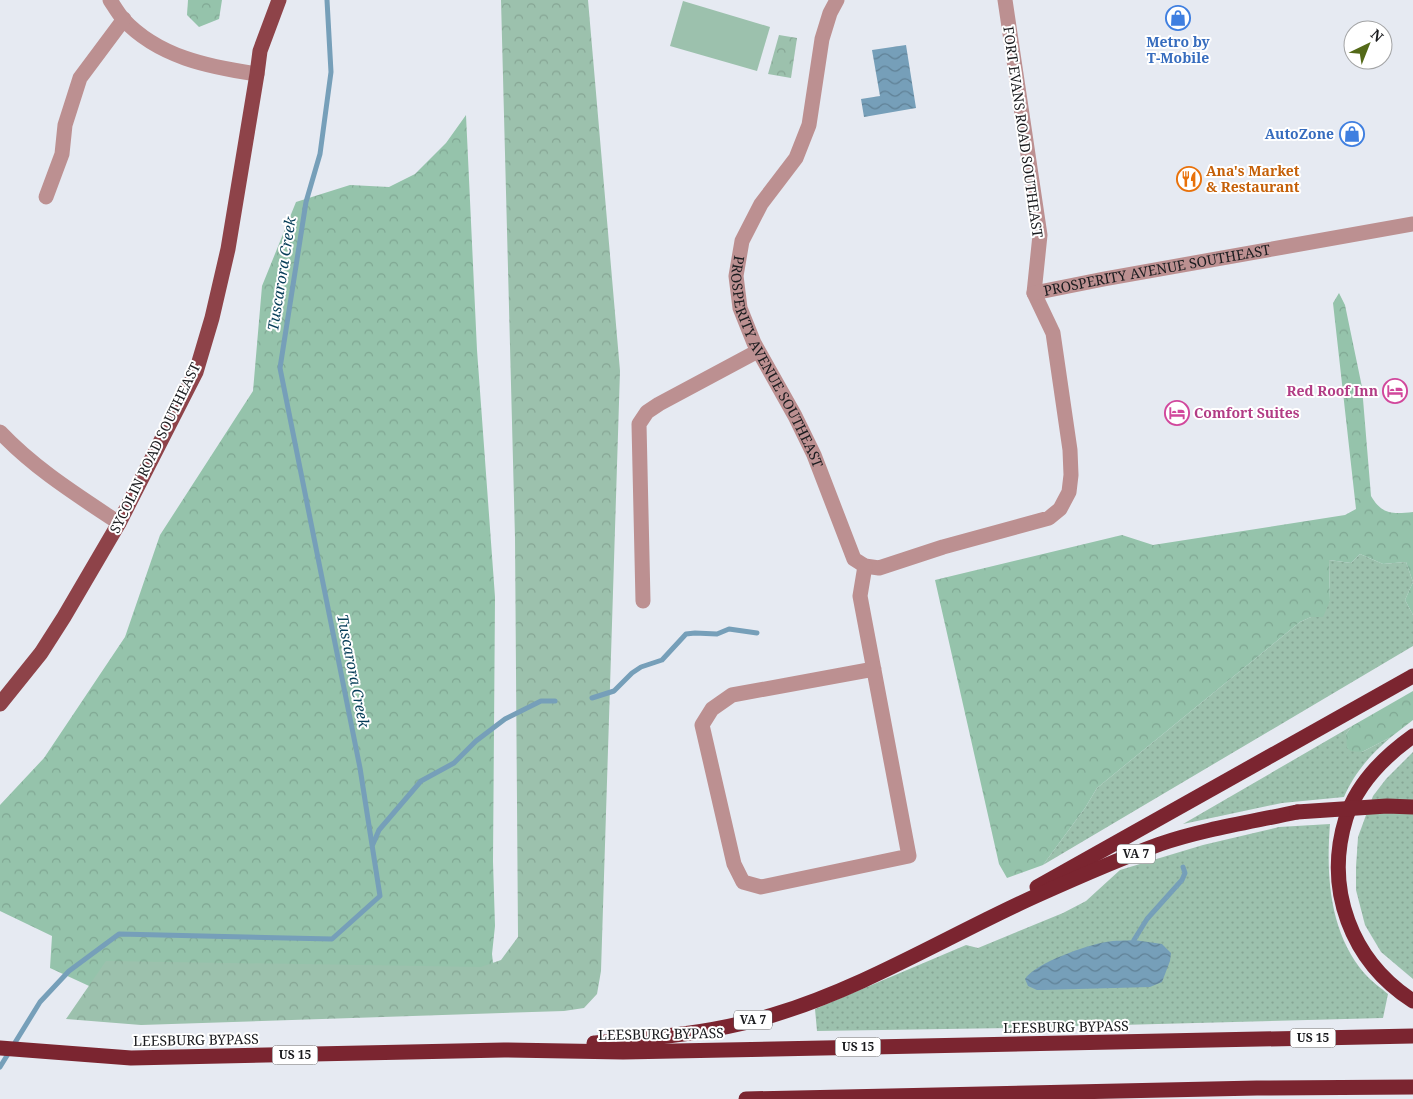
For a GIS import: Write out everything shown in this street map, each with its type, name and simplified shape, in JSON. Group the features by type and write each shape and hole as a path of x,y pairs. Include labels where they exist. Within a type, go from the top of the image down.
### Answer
{"highway":[{"path":"984,920 1058,874 1413,676"},
{"path":"1413,736 1392,752 1374,770 1360,790 1346,817 1339,862 1340,889 1344,912 1354,938 1367,960 1381,976 1399,992 1413,1001"},
{"name":"VA 7","path":"504,1050 670,1037 722,1028 772,1016 821,999 894,967 1038,894 1162,844 1212,830 1297,812 1387,806 1413,807"},
{"name":"LEESBURG BYPASS","path":"0,1048 150,1058 504,1050 642,1051 1413,1036"},
{"path":"746,1099 1248,1088 1413,1087"},
{"path":"907,1096 925,1099"}],"main road":[{"name":"SYCOLIN ROAD SOUTHEAST","path":"0,704 41,653 119,523 196,372 212,318 228,249 260,51 278,0"}],"street":[{"path":"110,0 124,20 147,39 172,53 200,64 257,74"},
{"name":"PROSPERITY AVENUE SOUTHEAST","path":"837,0 830,13 822,39 809,125 796,158 761,204 742,241 736,276 740,308 758,350 795,416 814,455 854,559 865,566 879,568 1049,518 1060,509 1069,492 1071,475 1070,450 1053,333 1034,293 1413,224"},
{"name":"FORT EVANS ROAD SOUTHEAST","path":"1005,0 1040,235 1034,293"},
{"path":"46,196 62,154 65,125 80,78 124,20"},
{"path":"643,602 639,424 647,412 659,404 758,350"},
{"path":"0,432 23,455 49,476 80,499 119,523"},
{"path":"865,566 860,596 874,670 909,856 761,886 743,882 734,864 702,725 712,709 732,695 874,670"}],"green space":[{"path":"188,0 222,0 219,19 199,27 187,15"},
{"path":"501,0 588,0 620,371 601,971 597,994 584,1008 564,1011 141,1025 66,1019 106,961 481,967 501,960 518,937 515,538"},
{"path":"683,1 770,27 757,71 670,46"},
{"path":"779,35 797,38 791,78 768,74"},
{"path":"466,115 477,350 495,597 493,862 495,926 492,954 495,981 100,991 50,968 52,936 0,911 0,805 44,758 125,637 160,535 253,391 262,286 296,202 350,185 389,187 415,174 446,143"},
{"path":"1339,293 1345,305 1362,387 1371,496 1379,507 1389,512 1413,512 1413,582 1406,562 1383,564 1360,554 1351,563 1329,560 1330,601 1323,617 1311,617 1300,622 1097,788 1085,808 1043,865 1007,878 999,864 935,580 1122,535 1153,545 1345,515 1356,509 1333,303"},
{"path":"1360,554 1383,564 1406,562 1413,582 1405,600 1413,615 1413,646 1043,865 1085,808 1097,788 1300,622 1311,617 1330,601 1329,560 1351,563"},
{"path":"1413,582 1413,615 1405,600"},
{"path":"1413,691 1413,720 1391,737 1362,752 1351,751 1347,748 1346,734 1352,726"},
{"path":"1352,726 1346,734 1362,752 1391,737 1364,764 1344,797 1282,803 1183,824"},
{"path":"1413,752 1413,979 1381,952 1365,925 1356,890 1356,867 1358,837 1373,796 1386,779"},
{"path":"1330,824 1330,883 1337,922 1353,958 1367,977 1388,994 1383,1018 817,1031 815,1009 966,945 978,948 1063,913 1086,901 1120,870 1203,845 1279,827"}],"water":[{"path":"906,45 916,108 864,117 861,99 880,96 872,50"},
{"path":"1134,940 1162,944 1171,953 1162,982 1150,987 1037,990 1028,986 1025,979 1039,967 1075,951 1106,942"}],"waterway":[{"name":"Tuscarora Creek","path":"0,1067 40,1002 69,971 119,934 332,939 380,896 360,768 280,368 306,202 320,154 331,72 327,0"},
{"path":"592,698 614,691 641,667 662,660 686,634 717,634 729,629 757,633"},
{"path":"373,844 379,830 421,781 454,763 476,741 505,719 541,701 555,701"},
{"path":"1134,940 1147,919 1182,880 1185,873 1183,867"}],"place":[{"name":"Metro by T-Mobile","path":"1178,18"},
{"name":"AutoZone","path":"1352,134"},
{"name":"Ana's Market & Restaurant","path":"1189,179"},
{"name":"Red Roof Inn","path":"1395,391"},
{"name":"Comfort Suites","path":"1177,413"}]}
